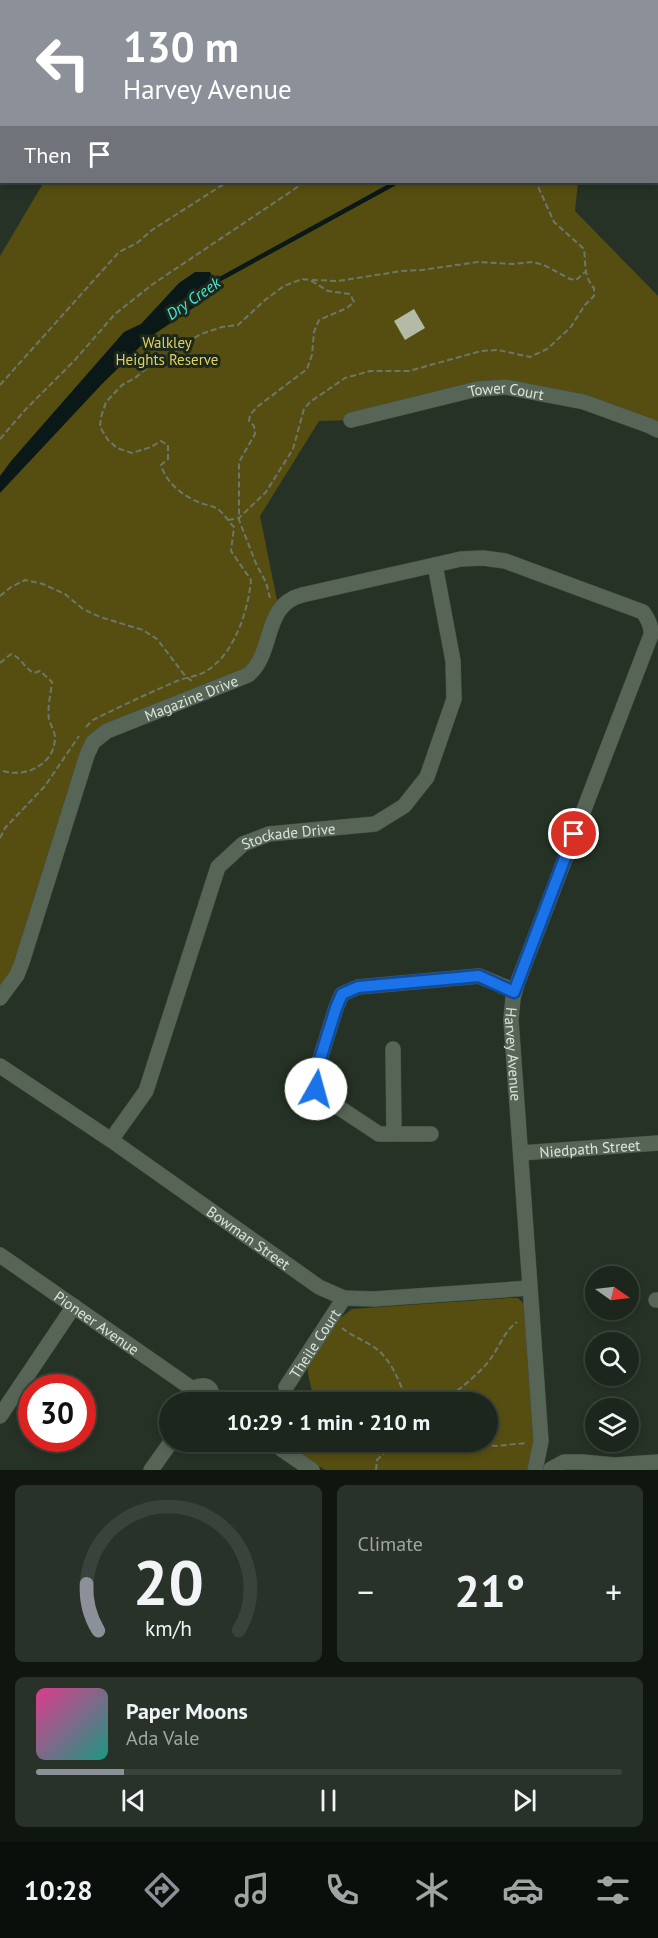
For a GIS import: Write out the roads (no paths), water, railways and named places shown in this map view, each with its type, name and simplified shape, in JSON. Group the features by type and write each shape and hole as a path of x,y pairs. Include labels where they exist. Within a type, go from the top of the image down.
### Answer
{"street":[{"name":"Tower Court","path":"351,420 477,390 506,387 584,402 658,430"},
{"name":"Magazine Drive","path":"0,998 17,975 22,962 93,742 107,731 248,675 258,664 279,610 290,599 302,594 435,565 471,558 493,558 653,617"},
{"name":"Stockade Drive","path":"111,1140 146,1091 218,867 243,844 269,834 375,824 404,807 427,777 454,699 453,660 435,565"},
{"name":"Harvey Avenue","path":"545,1469 541,1442 511,1020 514,992 651,635 653,617"},
{"path":"431,1134 379,1134 326,1099 316,1089 316,1072 342,994 358,987 479,976 514,992"},
{"path":"393,1049 394,1134"},
{"name":"Bowman Street","path":"0,1066 111,1140 319,1287 344,1298 374,1299 530,1288"},
{"name":"Niedpath Street","path":"521,1153 658,1143"},
{"name":"Pioneer Avenue","path":"0,1255 74,1306 190,1392"},
{"name":"Theile Court","path":"286,1387 344,1298"},
{"path":"0,1416 74,1306"},
{"name":"Pioneer Avenue","path":"197,1392 201,1386 208,1388 211,1392"},
{"path":"151,1470 164,1452"},
{"path":"286,1452 312,1470"},
{"path":"545,1469 564,1462 615,1465 658,1462"}],"water":[{"path":"195,272 210,272 220,290 150,337 102,384 0,493 0,476 11,461 124,332 141,324 179,283"}],"waterway":[{"name":"Dry Creek","path":"211,284 395,183"}],"park label":[{"name":"Walkley Heights Reserve","path":"167,350"}]}
